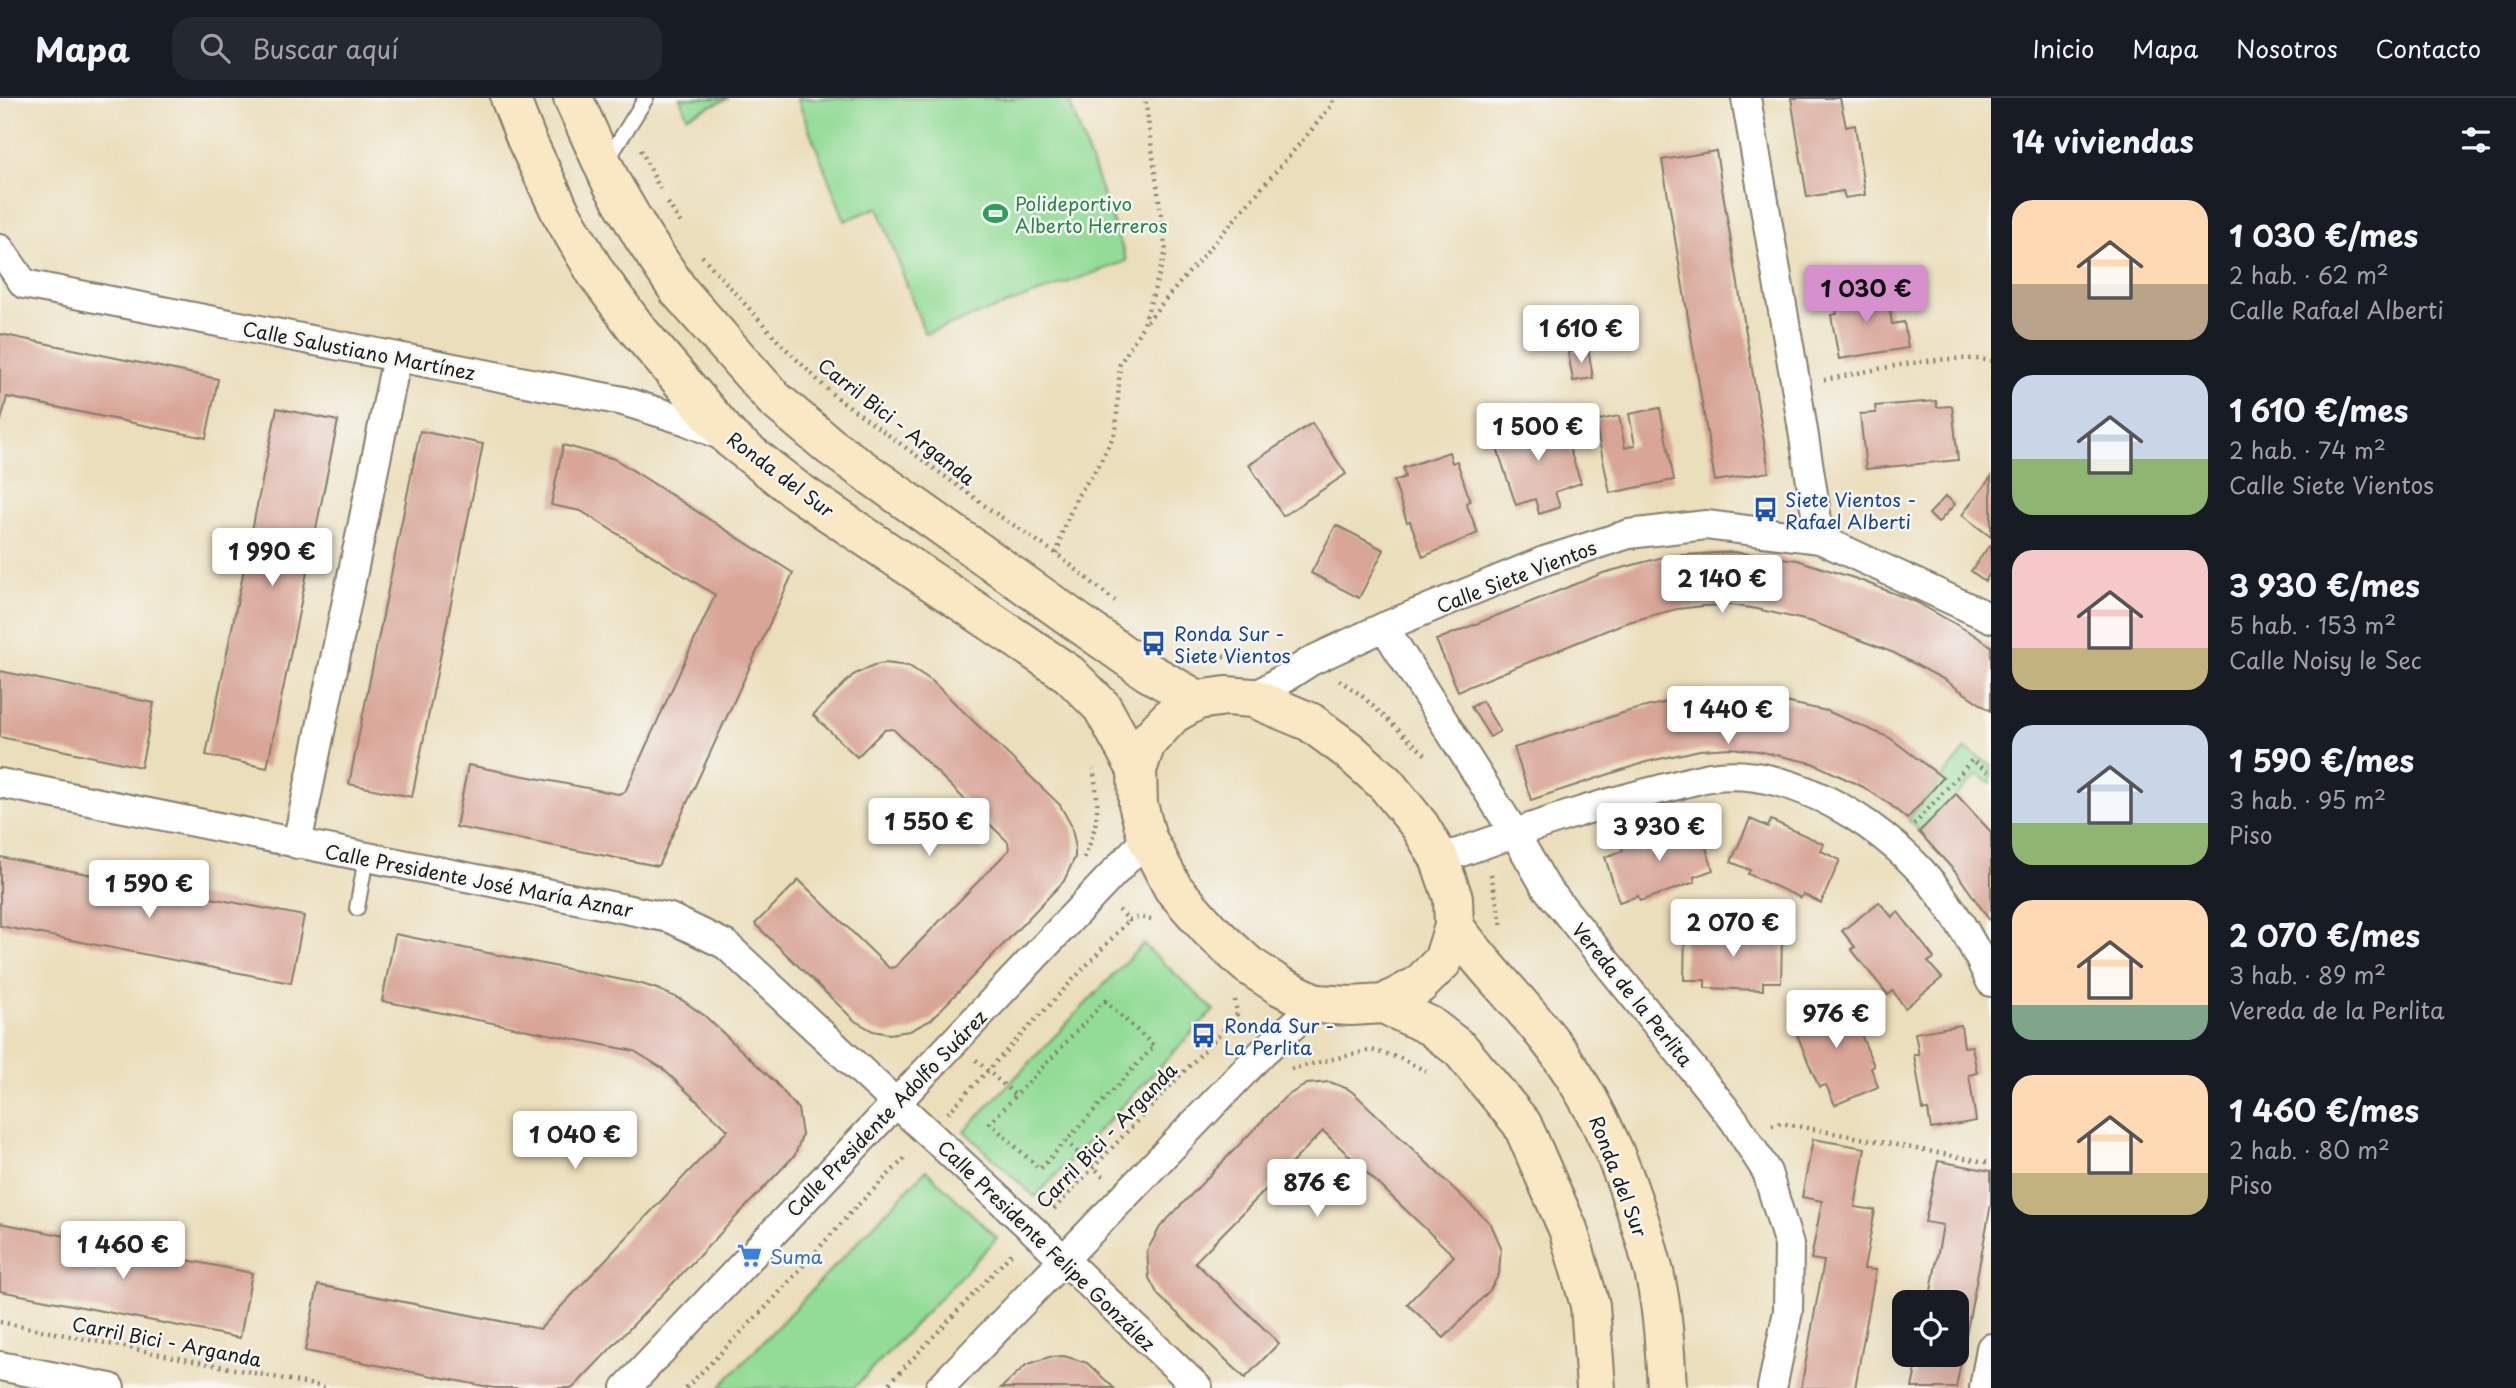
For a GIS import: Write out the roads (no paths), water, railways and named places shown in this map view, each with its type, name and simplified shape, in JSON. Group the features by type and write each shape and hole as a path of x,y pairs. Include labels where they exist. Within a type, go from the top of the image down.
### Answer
{"main road":[{"name":"Ronda del Sur","path":"510,98 561,213 596,273 637,329 731,439 796,490 1069,674 1102,707 1137,771"},
{"path":"573,98 603,166 642,237 679,290 774,399 842,455 1148,672 1198,700"},
{"name":"Ronda del Sur","path":"1226,696 1253,698 1310,722 1348,750 1386,784 1420,826 1438,858 1453,898 1454,926 1443,961 1419,985 1384,1004 1317,1004 1280,986 1248,965 1209,929 1173,888 1147,838 1138,804 1137,771 1146,743 1172,714 1198,700 1226,696"},
{"name":"Ronda del Sur","path":"1454,926 1474,954 1560,1054 1605,1131 1635,1210 1654,1273 1664,1338 1667,1388"},
{"name":"Ronda del Sur","path":"1384,1004 1430,1026 1461,1050 1522,1124 1568,1229 1590,1305 1596,1388"}],"street":[{"path":"1746,98 1820,539"},
{"name":"Calle Salustiano Martínez","path":"0,249 24,284 623,401 687,421 731,439"},
{"path":"297,845 397,357"},
{"name":"Calle Siete Vientos","path":"1253,698 1311,661 1384,627 1544,561 1629,534 1706,525 1820,539 1991,618"},
{"name":"Vereda de la Perlita","path":"1384,627 1545,886 1691,1065 1767,1172 1789,1245 1788,1311 1772,1388"},
{"path":"1438,858 1606,803 1711,777 1759,777 1804,789 1847,811 1894,847 1940,894 1977,950 1991,982"},
{"name":"Calle Presidente José María Aznar","path":"0,783 297,845 670,918 726,945 895,1102"},
{"name":"Calle Presidente Adolfo Suárez","path":"626,1388 1147,838"},
{"path":"940,1388 1263,1052 1317,1004"},
{"name":"Calle Presidente Felipe González","path":"895,1102 1198,1388"},
{"path":"1983,1388 1991,1348"},
{"path":"0,1366 110,1388"}],"lane":[{"path":"603,166 646,98"},
{"path":"357,908 366,858"}],"place":[{"name":"Polideportivo Alberto Herreros","path":"995,214"},
{"name":"Siete Vientos - Rafael Alberti","path":"1765,510"},
{"name":"Ronda Sur - Siete Vientos","path":"1154,644"},
{"name":"Ronda Sur - La Perlita","path":"1204,1036"},
{"name":"Suma","path":"750,1256"}]}
